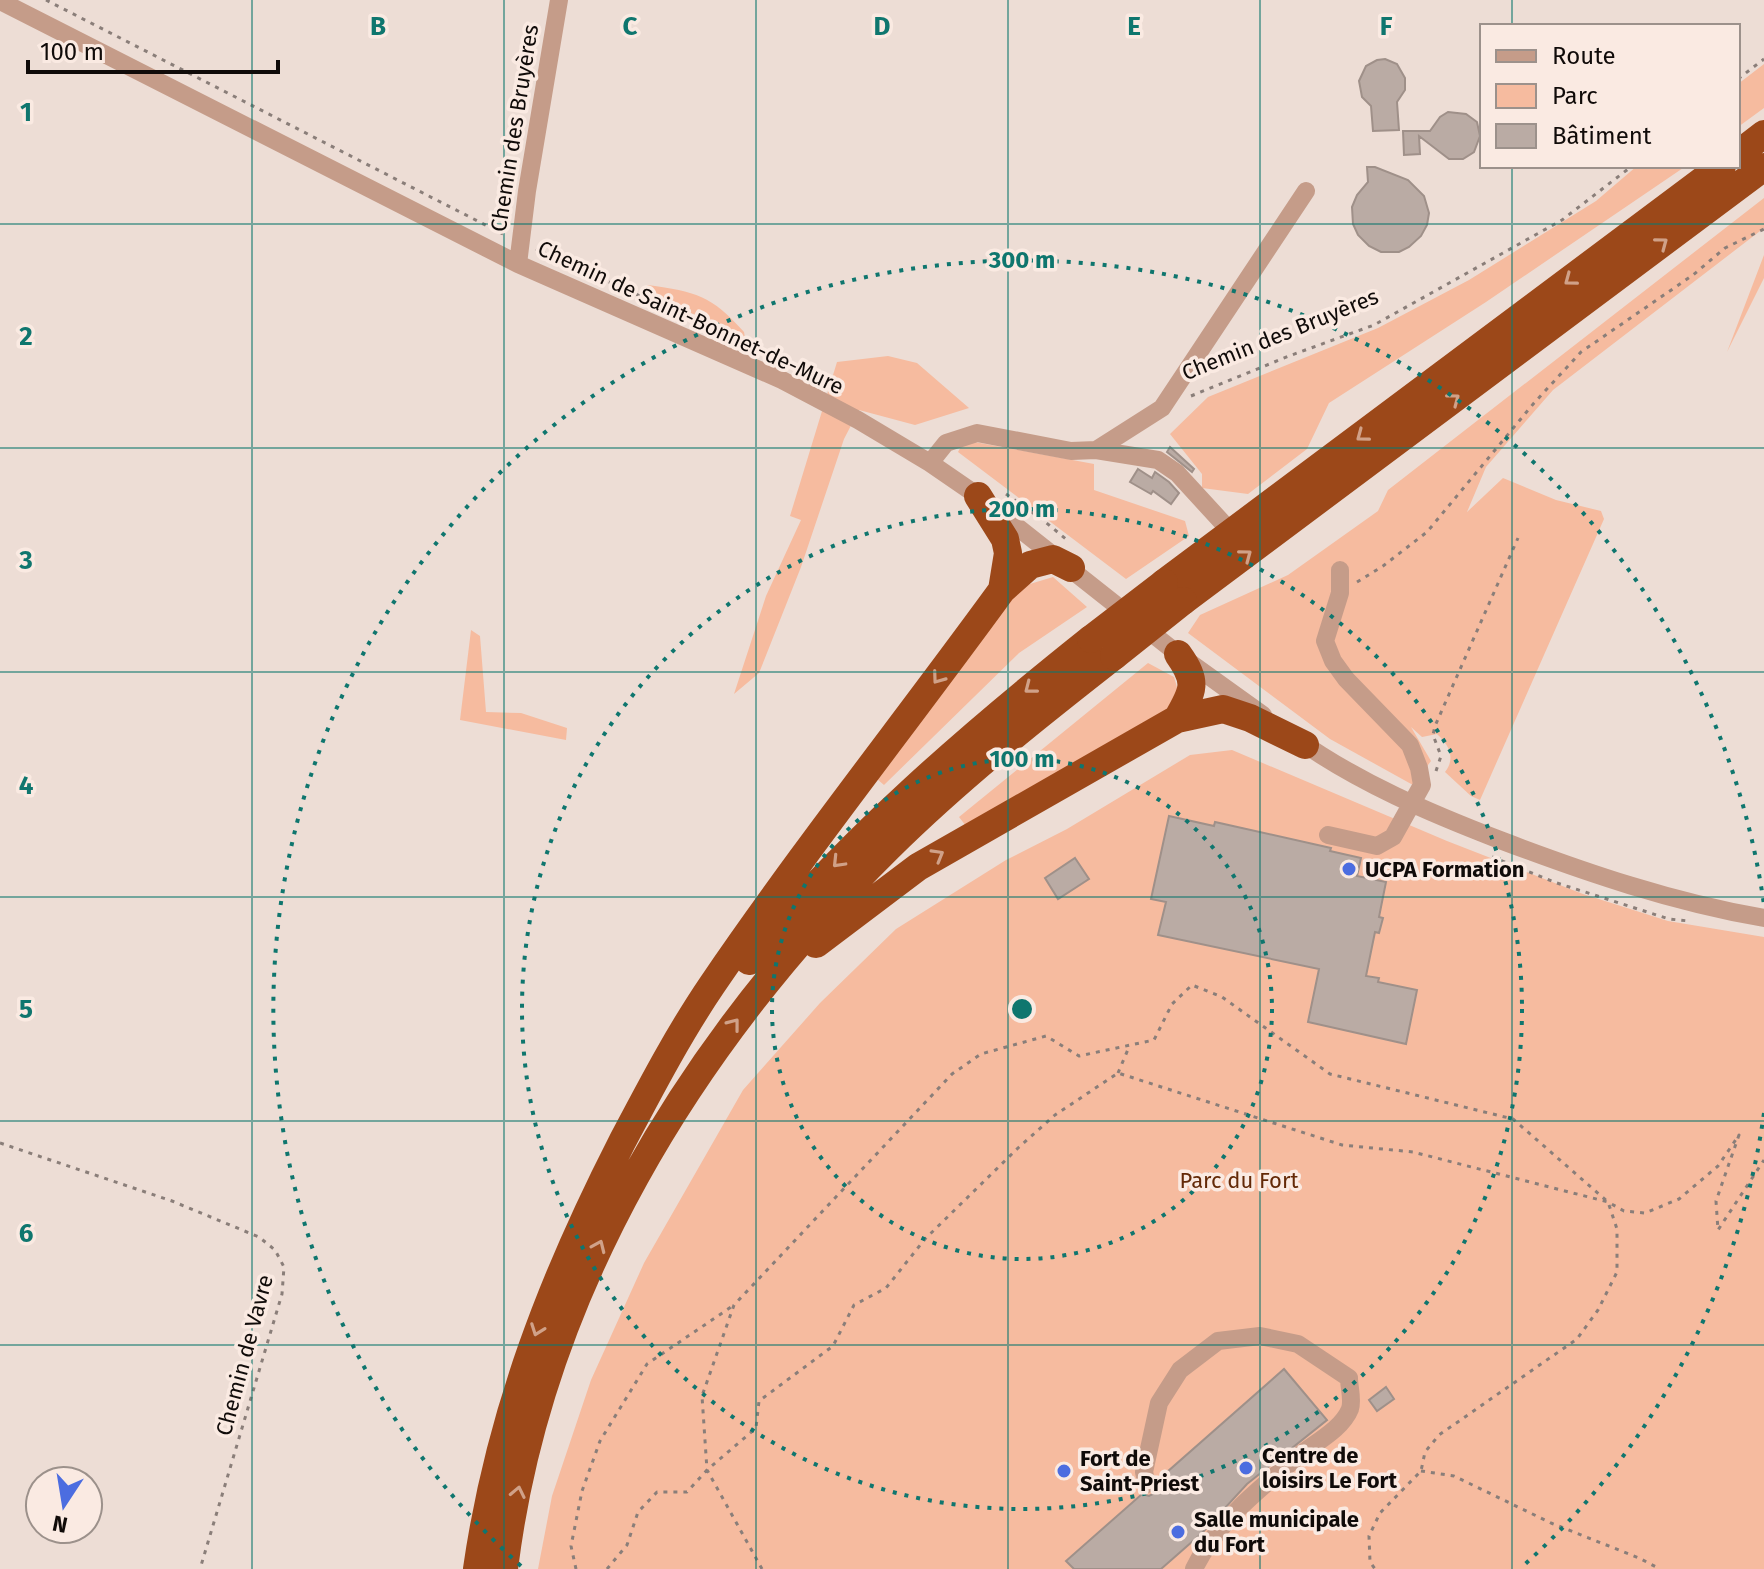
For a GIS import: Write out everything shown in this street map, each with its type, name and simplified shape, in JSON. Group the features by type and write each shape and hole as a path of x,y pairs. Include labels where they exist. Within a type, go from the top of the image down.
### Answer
{"highway":[{"path":"1740,152 1764,134"},
{"path":"615,1157 657,1085 699,1025 767,939 817,884 933,769 996,715 1102,648 1174,592 1764,167"},
{"path":"1174,592 1232,533 1719,168"},
{"path":"978,496 1005,539 1008,553 1002,590"},
{"path":"477,1569 494,1476 527,1358 559,1272 656,1078 711,987 1002,590 1030,565 1053,559 1071,568"},
{"path":"504,1569 523,1469 541,1399 573,1308 602,1239 654,1141 725,1035 839,898 889,847 1017,732 1102,648"},
{"path":"1177,719 1191,695 1192,684 1191,672 1178,654"},
{"path":"764,986 918,867 1177,719 1223,709 1250,718 1305,745"}],"street":[{"name":"Chemin des Bruyères","path":"518,264 559,0"},
{"name":"Chemin de Saint-Bonnet-de-Mure","path":"0,1 518,264 782,380 858,420 978,496 1178,654 1305,745 1377,787 1590,874 1687,902 1764,918"},
{"path":"1096,450 1162,408 1306,191"},
{"path":"930,463 946,443 977,433 1071,451 1096,450 1158,460 1177,473 1232,533"},
{"path":"1328,835 1377,846 1393,837 1422,785 1410,745 1346,679 1333,661 1325,641 1340,593 1340,570"},
{"path":"1147,1484 1144,1472 1159,1403 1180,1370 1218,1341 1260,1336 1298,1344 1349,1378 1351,1406 1342,1422 1298,1457 1221,1527 1204,1548 1194,1569"}],"path":[{"path":"46,0 521,243"},
{"path":"1740,77 1764,59"},
{"name":"Chemin des Bruyères","path":"1162,408 1374,325 1562,220 1629,168"},
{"path":"1340,593 1383,566 1427,532 1534,403 1581,352 1693,275 1725,248 1764,229"},
{"path":"1422,785 1438,768 1441,756 1433,735 1435,726 1518,538"},
{"path":"576,1569 571,1546 582,1491 600,1441 647,1364 734,1305 952,1074 981,1054 1046,1036 1079,1056 1154,1040 1172,1004 1192,985 1222,997 1330,1074 1513,1119 1608,1202 1624,1211 1645,1213 1679,1199 1718,1166 1739,1135 1716,1201 1718,1230 1764,1160"},
{"path":"607,1569 627,1545 638,1512 657,1492 687,1492 707,1470 756,1428 759,1401 833,1346 854,1305 886,1288 925,1239 1055,1115 1118,1073 1129,1047"},
{"path":"1118,1073 1342,1145 1413,1152 1608,1202"},
{"name":"Chemin de Vavre","path":"0,1143 172,1201 259,1237 275,1250 284,1267 282,1294 200,1569"},
{"path":"1375,1569 1370,1562 1369,1536 1380,1513 1421,1471 1425,1452 1439,1435 1577,1339 1598,1310 1617,1272 1617,1229 1608,1202"},
{"path":"734,1305 702,1396 707,1470 762,1569"},
{"path":"1421,1471 1454,1476 1551,1523 1660,1569"}],"green space":[{"path":"1764,64 1764,108 1740,126 1740,82"},
{"path":"1635,168 1683,168 1486,302 1329,403 1307,449 1248,494 1202,488 1202,474 1170,434 1208,397 1378,328 1469,280 1596,201"},
{"path":"1764,198 1764,228 1553,390 1486,467 1467,512 1503,478 1556,500 1601,511 1604,519 1480,800 1471,796 1445,772 1450,762 1450,752 1437,734 1422,737 1411,727 1431,761 1413,785 1330,739 1188,633 1200,615 1288,575 1378,511 1388,490"},
{"path":"1764,255 1764,278 1727,352"},
{"path":"648,285 702,297 722,310 744,332 745,338 641,290"},
{"path":"888,356 917,363 969,408 915,425 859,410 844,439 801,567 759,673 734,694 766,596 801,520 790,516 837,362"},
{"path":"964,440 1094,464 1094,490 1185,521 1189,536 1126,579 958,452"},
{"path":"1053,577 1087,607 1019,653 884,785 877,779 1020,587"},
{"path":"471,630 480,636 486,712 521,713 567,728 566,740 460,720"},
{"path":"1148,663 1174,677 1179,694 1160,717 966,826 959,817"},
{"name":"Parc du Fort","path":"1232,750 1447,841 1583,894 1668,921 1764,937 1764,1569 538,1569 552,1496 591,1380 644,1263 743,1090 820,1003 896,929 1006,860 1067,829 1190,755"}],"building":[{"path":"1385,59 1397,64 1405,78 1405,90 1397,102 1399,130 1373,131 1371,106 1362,97 1359,81 1366,66"},
{"path":"1448,112 1466,114 1477,122 1480,136 1474,152 1463,159 1449,159 1419,136 1420,154 1404,155 1403,131 1430,131"},
{"path":"1367,167 1375,167 1408,180 1424,196 1429,213 1427,225 1421,236 1399,252 1381,252 1369,246 1358,235 1353,224 1352,207 1368,182"},
{"path":"1170,447 1194,469 1192,472 1167,452"},
{"path":"1138,469 1152,478 1155,472 1169,482 1179,493 1171,504 1153,491 1151,494 1130,482"},
{"path":"1169,816 1214,826 1215,822 1331,848 1330,851 1361,858 1357,876 1386,882 1379,917 1383,918 1379,933 1375,932 1366,976 1379,978 1378,982 1417,990 1406,1044 1308,1022 1319,969 1158,935 1166,902 1151,899"},
{"path":"1075,858 1089,879 1058,899 1045,878"},
{"path":"1284,1369 1327,1420 1247,1484 1202,1533 1161,1569 1074,1569 1066,1561 1142,1494 1149,1496 1155,1493 1159,1487 1158,1480"},
{"path":"1386,1387 1394,1399 1377,1411 1369,1400"}],"place":[{"name":"UCPA Formation","path":"1349,869"},
{"name":"Centre de loisirs Le Fort","path":"1246,1468"},
{"name":"Fort de Saint-Priest","path":"1064,1471"},
{"name":"Salle municipale du Fort","path":"1178,1532"}]}
